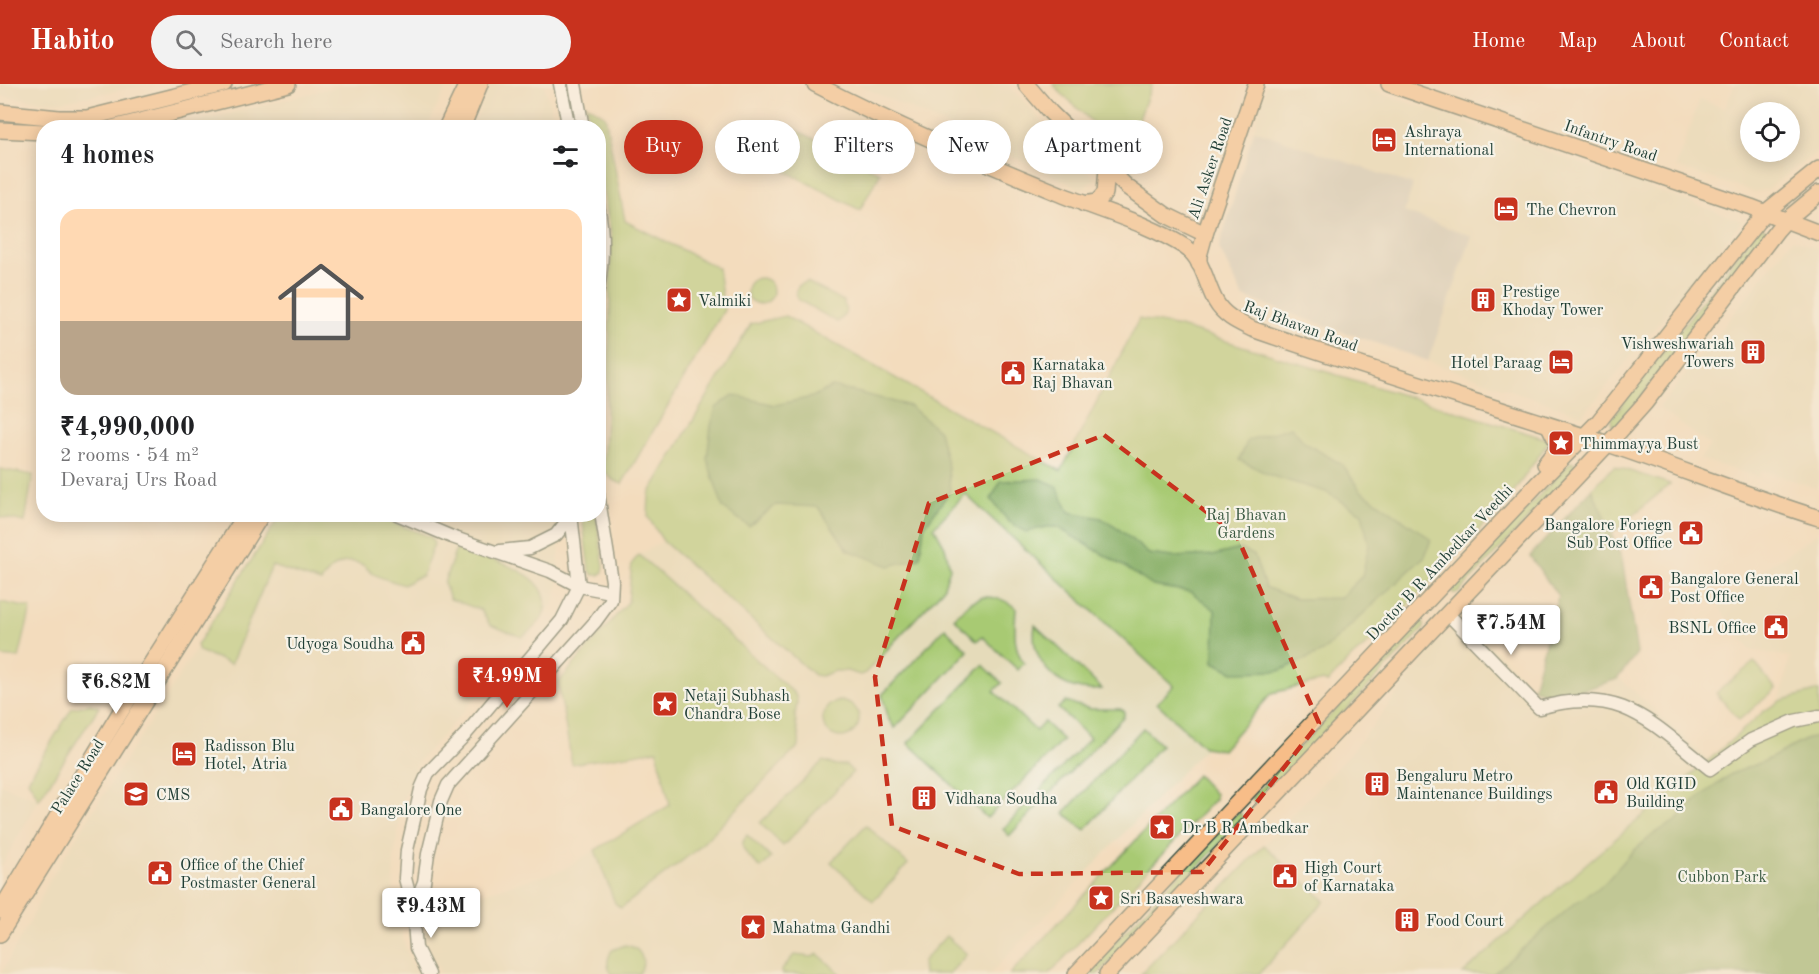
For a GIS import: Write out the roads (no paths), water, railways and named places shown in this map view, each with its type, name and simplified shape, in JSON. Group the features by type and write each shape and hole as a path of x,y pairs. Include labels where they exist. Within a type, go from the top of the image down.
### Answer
{"main road":[{"path":"0,112 59,118 87,118 224,84"},
{"path":"144,120 288,84"},
{"path":"439,120 455,84"},
{"path":"450,120 467,84"},
{"path":"465,120 480,84"},
{"name":"Raj Bhavan Road","path":"815,84 936,143 1143,226 1176,242 1192,252 1217,303 1230,318 1252,329 1608,444 1819,518"},
{"path":"1026,84 1058,120"},
{"name":"Ali Asker Road","path":"1199,264 1205,234 1256,84"},
{"name":"Infantry Road","path":"1389,84 1766,212 1819,233"},
{"path":"0,130 36,132"},
{"name":"Doctor B R Ambedkar Veedhi","path":"1076,974 1540,481 1585,437 1766,212 1819,169"},
{"path":"1084,204 1097,202 1105,193 1107,174"},
{"path":"1113,174 1127,187 1166,215 1205,234"},
{"path":"1107,974 1608,444 1645,403 1785,221 1819,193"},
{"path":"1540,481 1544,465 1559,446 1549,426"},
{"path":"1791,509 1819,508"},
{"name":"Palace Road","path":"0,934 72,805 241,522"},
{"name":"Palace Road","path":"0,911 257,522"},
{"path":"1440,588 1448,613"},
{"path":"1421,607 1448,613"}],"street":[{"path":"560,84 567,120"},
{"path":"575,84 582,120"},
{"path":"416,522 550,571 579,586 611,592"},
{"path":"495,552 530,548 556,535 566,522"},
{"path":"429,974 416,948 413,909 406,885 407,850 421,789 428,773 465,735 562,620 579,586 572,522"},
{"path":"413,909 424,882 428,854 441,801 448,786 595,622 611,600 612,581 603,522"},
{"path":"1448,613 1539,708 1562,701 1581,700 1606,702 1625,707 1644,718 1710,770 1751,740 1794,722 1819,716"}],"place":[{"name":"Ashraya International","path":"1384,140"},
{"name":"The Chevron","path":"1506,209"},
{"name":"Valmiki","path":"679,300"},
{"name":"Prestige Khoday Tower","path":"1483,300"},
{"name":"Vishweshwariah Towers","path":"1753,352"},
{"name":"Hotel Paraag","path":"1561,362"},
{"name":"Karnataka Raj Bhavan","path":"1013,373"},
{"name":"Thimmayya Bust","path":"1561,443"},
{"name":"Bangalore Foriegn Sub Post Office","path":"1691,533"},
{"name":"Bangalore General Post Office","path":"1651,587"},
{"name":"BSNL Office","path":"1776,627"},
{"name":"Udyoga Soudha","path":"413,643"},
{"name":"Netaji Subhash Chandra Bose","path":"665,704"},
{"name":"Radisson Blu Hotel, Atria","path":"184,754"},
{"name":"Bengaluru Metro Maintenance Buildings","path":"1377,784"},
{"name":"Old KGID Building","path":"1606,792"},
{"name":"CMS","path":"136,794"},
{"name":"Vidhana Soudha","path":"924,798"},
{"name":"Bangalore One","path":"341,809"},
{"name":"Dr B R Ambedkar","path":"1162,827"},
{"name":"Office of the Chief Postmaster General","path":"160,873"},
{"name":"High Court of Karnataka","path":"1285,876"},
{"name":"Sri Basaveshwara","path":"1101,898"},
{"name":"Food Court","path":"1407,920"},
{"name":"Mahatma Gandhi","path":"753,927"}],"park label":[{"name":"Raj Bhavan Gardens","path":"1246,523"},
{"name":"Cubbon Park","path":"1722,876"}]}
